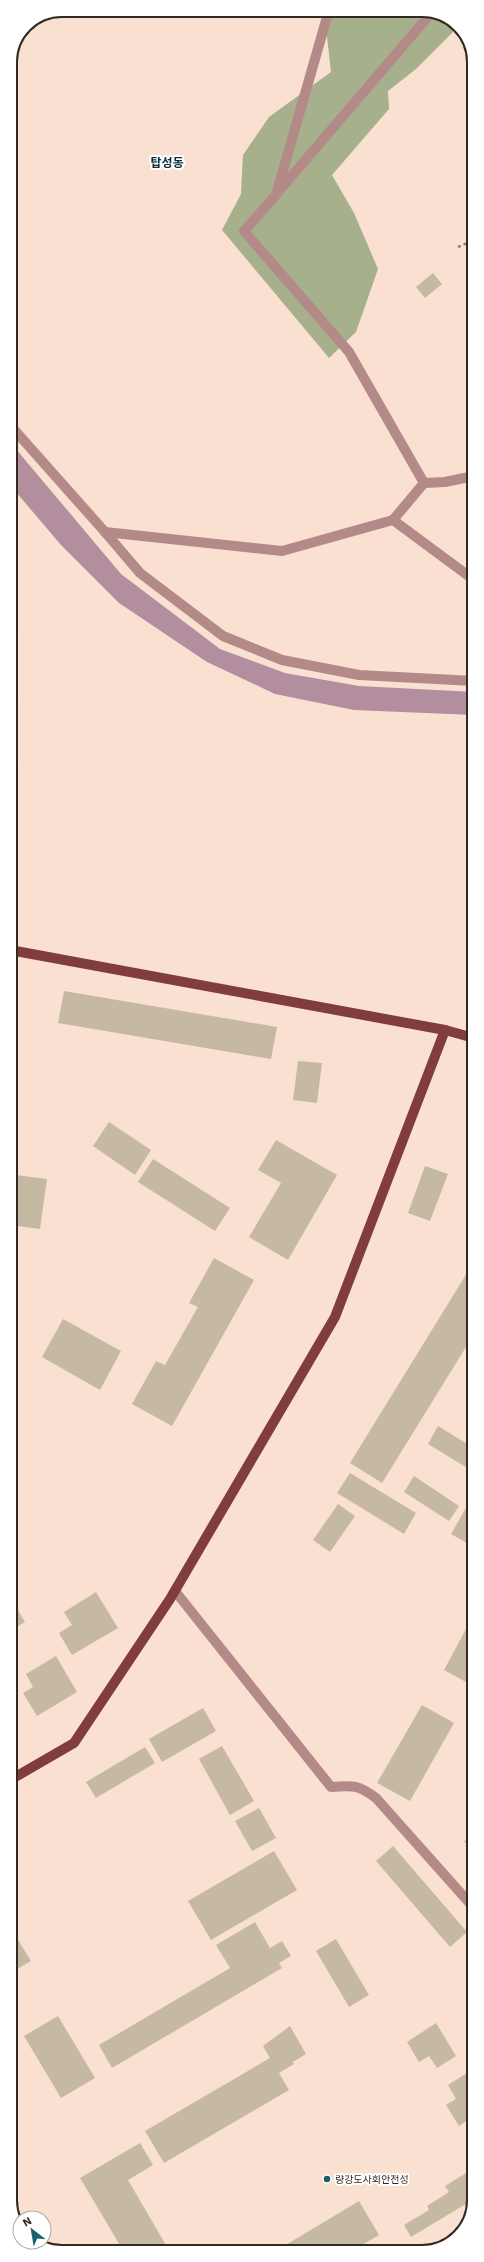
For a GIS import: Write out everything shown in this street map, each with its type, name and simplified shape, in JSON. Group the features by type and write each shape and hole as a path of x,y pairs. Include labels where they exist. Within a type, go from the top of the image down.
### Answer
{"main road":[{"path":"17,951 445,1030 467,1036"},
{"path":"17,1776 74,1743 175,1591 335,1316 445,1030"}],"street":[{"path":"276,195 327,17"},
{"path":"424,483 349,352 244,231 427,18"},
{"path":"17,433 140,573 222,636 282,660 359,675 467,681"},
{"path":"105,532 282,551 393,520 424,483 445,482 467,477"},
{"path":"393,520 467,575"},
{"path":"175,1591 331,1787 349,1785 361,1787 376,1798 467,1900"}],"path":[{"path":"458,247 467,243"}],"green space":[{"path":"325,17 425,17 442,22 454,31 416,69 388,91 389,109 332,175 354,213 378,269 356,332 329,358 222,230 241,194 243,155 269,117 331,72"}],"shaded area":[{"path":"17,450 121,574 220,649 285,673 359,686 467,692 467,715 354,710 275,694 207,662 119,603 61,545 17,493"}],"building":[{"path":"433,273 442,284 425,298 416,287"},
{"path":"64,991 277,1027 271,1059 58,1023"},
{"path":"298,1061 322,1063 317,1103 293,1100"},
{"path":"109,1122 151,1150 135,1175 93,1146"},
{"path":"276,1140 337,1175 288,1260 249,1237 281,1183 258,1170"},
{"path":"153,1159 230,1208 215,1231 138,1182"},
{"path":"425,1166 448,1174 430,1221 408,1213"},
{"path":"17,1175 47,1179 40,1229 17,1226"},
{"path":"214,1258 254,1280 172,1426 132,1404 156,1361 165,1365 198,1307 189,1303"},
{"path":"467,1273 467,1345 382,1483 350,1463"},
{"path":"63,1319 121,1351 100,1390 42,1357"},
{"path":"438,1426 467,1444 467,1468 428,1444"},
{"path":"350,1473 416,1513 404,1534 337,1493"},
{"path":"414,1476 459,1506 449,1521 404,1492"},
{"path":"338,1504 355,1516 330,1552 313,1540"},
{"path":"467,1506 467,1543 451,1534"},
{"path":"96,1592 118,1628 72,1655 59,1633 72,1625 64,1612"},
{"path":"17,1608 25,1622 17,1627"},
{"path":"467,1627 467,1683 444,1670"},
{"path":"56,1656 77,1692 37,1716 23,1693 33,1687 26,1674"},
{"path":"422,1705 454,1723 410,1801 377,1783"},
{"path":"203,1708 216,1731 162,1762 149,1739"},
{"path":"222,1746 254,1801 230,1815 199,1759"},
{"path":"145,1747 155,1763 96,1798 86,1782"},
{"path":"259,1808 276,1838 252,1851 235,1821"},
{"path":"393,1846 467,1932 450,1947 376,1861"},
{"path":"274,1851 297,1890 211,1940 188,1901"},
{"path":"255,1922 270,1948 282,1941 291,1956 279,1963 282,1968 112,2068 99,2045 230,1968 216,1945"},
{"path":"17,1938 31,1961 17,1969"},
{"path":"336,1939 369,1995 349,2007 316,1951"},
{"path":"58,2016 95,2078 61,2098 24,2036"},
{"path":"436,2023 456,2056 437,2068 429,2056 419,2062 407,2042"},
{"path":"290,2026 306,2054 293,2062 294,2064 279,2073 289,2090 164,2163 145,2131 270,2058 263,2046"},
{"path":"467,2073 467,2121 459,2126 446,2105 456,2099 448,2085"},
{"path":"140,2143 153,2165 128,2180 166,2245 120,2245 80,2178"},
{"path":"467,2172 467,2203 411,2237 404,2225 429,2210 427,2206 449,2192 445,2186"},
{"path":"359,2201 379,2235 362,2245 286,2245"}],"place":[{"name":"량강도사회안전성","path":"327,2179"}],"district":[{"name":"탑성동","path":"167,163"}]}
